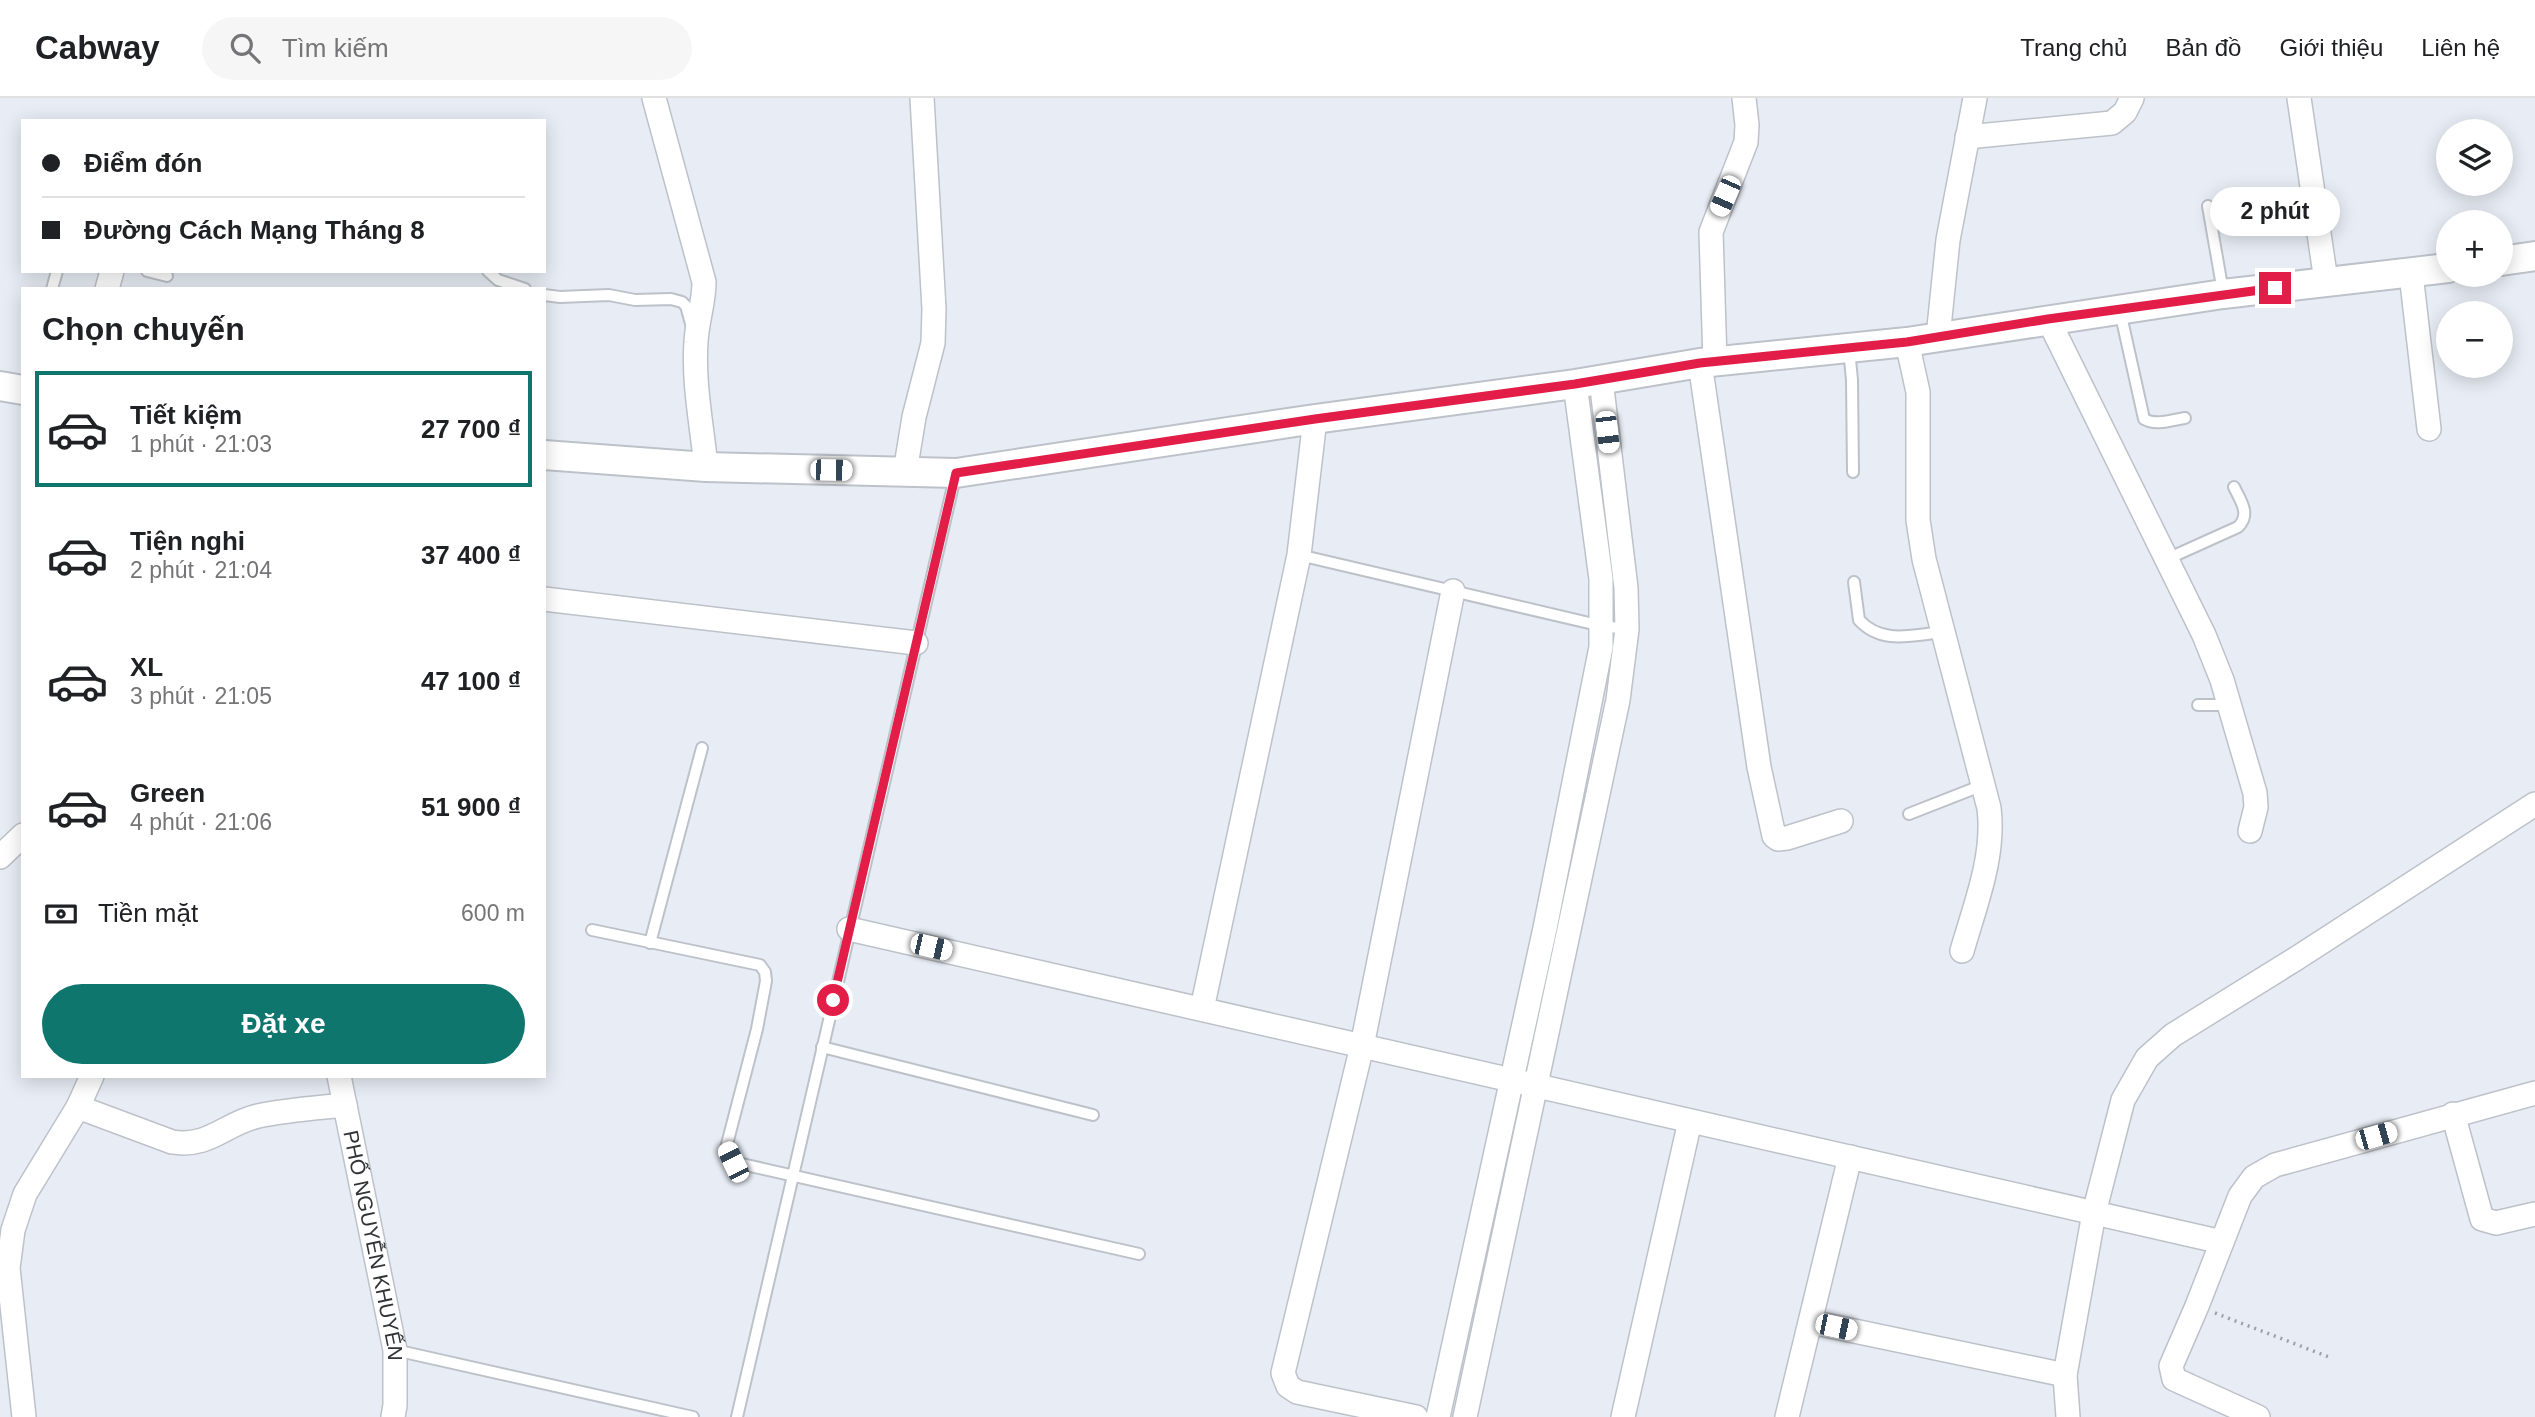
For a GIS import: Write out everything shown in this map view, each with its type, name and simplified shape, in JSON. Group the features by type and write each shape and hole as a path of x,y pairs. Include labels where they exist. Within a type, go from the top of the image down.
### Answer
{"street":[{"path":"654,98 704,282 704,300 695,340 695,361 706,467"},
{"path":"905,472 914,417 933,343 934,309 922,98"},
{"path":"1744,98 1746,142 1712,232 1707,363 1757,754 1774,835 1778,839 1841,821"},
{"path":"1938,337 1948,240 1975,98"},
{"path":"1967,137 2112,123 2125,112 2132,98"},
{"path":"2299,98 2326,281"},
{"path":"2513,259 2535,256"},
{"path":"546,455 706,467 956,473 1707,363 1907,342 2223,294 2436,270"},
{"path":"2412,274 2430,429"},
{"path":"2048,319 2204,635 2229,705 2255,793 2256,807 2250,831"},
{"path":"1907,342 1918,392 1918,520 1924,558 1992,829 1990,850 1962,951"},
{"path":"1438,1417 1545,928 1601,647 1601,579 1588,382"},
{"path":"1465,1417 1618,699 1627,629 1626,588 1588,382"},
{"path":"0,386 21,390"},
{"path":"1202,1009 1299,555 1315,419"},
{"path":"1416,1417 1297,1392 1288,1385 1283,1373 1362,1046 1453,591"},
{"path":"546,599 916,643"},
{"path":"2068,1417 2065,1375 2094,1213 2123,1100 2147,1058 2173,1035 2535,804"},
{"path":"0,857 21,837"},
{"path":"1545,928 1569,933"},
{"path":"849,929 2222,1242"},
{"path":"23,1417 8,1268 13,1230 26,1194 78,1107 91,1078"},
{"name":"PHỐ NGUYỄN KHUYẾN","path":"339,1078 395,1350 393,1417"},
{"path":"2258,1417 2174,1379 2171,1373 2171,1366 2240,1196 2254,1177 2275,1165 2535,1093"},
{"path":"78,1107 172,1142 187,1145 203,1141 244,1120 259,1116 345,1105"},
{"path":"2453,1114 2482,1219 2496,1223 2535,1214"},
{"path":"1623,1417 1690,1121"},
{"path":"1787,1417 1850,1157"},
{"path":"1811,1322 2065,1375"}],"lane":[{"path":"2208,206 2223,294"},
{"path":"155,273 167,276"},
{"path":"490,273 498,280 519,287"},
{"path":"546,295 609,295 635,300 671,299 682,302 689,315 695,340"},
{"path":"2120,309 2144,419 2160,422 2185,418"},
{"path":"1849,348 1853,472"},
{"path":"737,1417 956,473"},
{"path":"2167,559 2238,527 2245,520 2246,513 2234,487"},
{"path":"1299,555 1602,626 1627,629"},
{"path":"1854,582 1859,620 1874,634 1887,637 1943,632"},
{"path":"2198,705 2229,705"},
{"path":"650,943 702,748"},
{"path":"1909,814 1983,785"},
{"path":"592,930 760,965 765,972 766,981 757,1028 726,1148 733,1162 1139,1254"},
{"path":"822,1047 1093,1115"},
{"path":"395,1350 693,1417"}],"path":[{"path":"2197,1306 2329,1357"}],"route":[{"path":"833,1000 956,473 1315,419 1575,384 1700,363 1907,342 2048,319 2275,288"}]}
